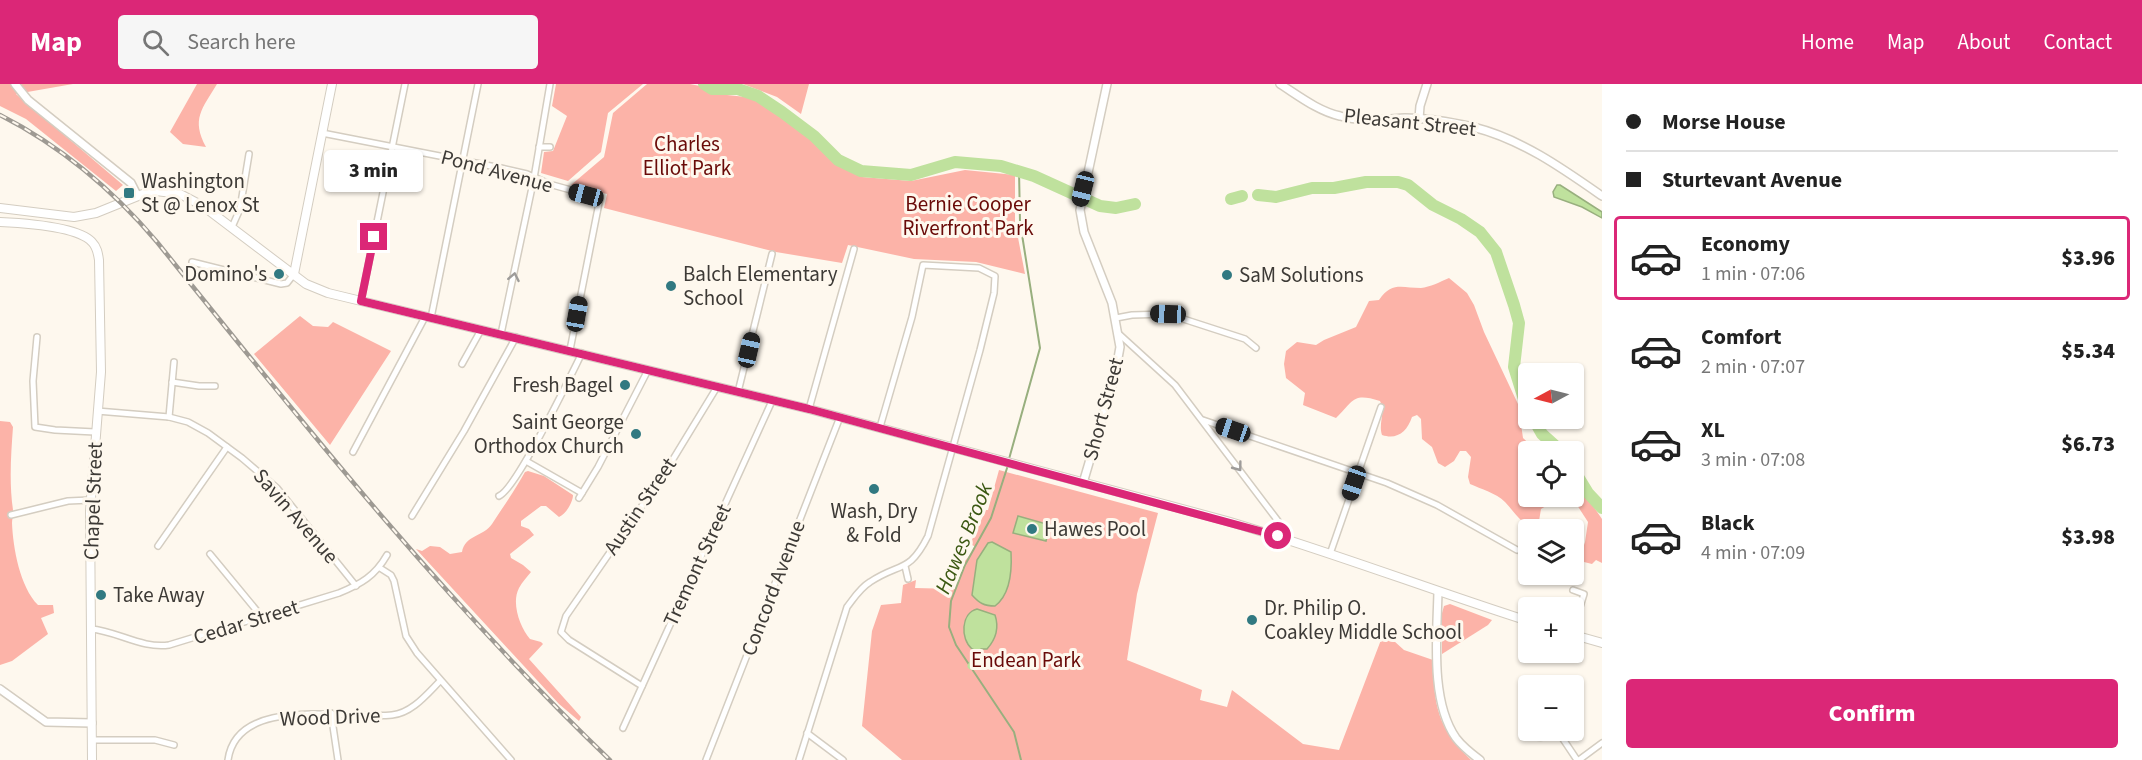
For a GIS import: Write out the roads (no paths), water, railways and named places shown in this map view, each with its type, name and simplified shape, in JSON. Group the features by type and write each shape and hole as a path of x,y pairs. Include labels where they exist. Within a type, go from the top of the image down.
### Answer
{"main road":[{"path":"294,274 332,84"},
{"path":"0,208 60,217 82,216 137,195 156,191 180,194 195,201 319,290 809,409 954,447 1278,536 1518,618"},
{"name":"Chapel Street","path":"0,222 60,229 79,234 94,244 98,254 101,360 90,500 92,760"},
{"path":"1584,638 1602,643"}],"street":[{"path":"15,84 28,100 132,183 137,195"},
{"path":"361,301 405,84"},
{"path":"353,452 428,318 478,84"},
{"path":"501,334 534,178 550,84"},
{"name":"Short Street","path":"1083,483 1119,359 1119,334 1116,318 1084,232 1080,204 1107,84"},
{"name":"Pleasant Street","path":"1280,84 1312,105 1340,116 1366,119 1419,119 1472,127 1508,139 1564,169 1602,196"},
{"path":"1419,119 1420,106 1427,84"},
{"name":"Pond Avenue","path":"322,133 527,174 549,184 600,198 570,350"},
{"path":"539,147 550,147"},
{"path":"232,227 240,209 249,154"},
{"path":"809,409 854,249"},
{"path":"738,392 772,254"},
{"path":"192,262 280,284 287,283 294,274"},
{"path":"799,760 847,607 862,588 871,581 904,566 918,555 928,536 980,350 996,282 995,276 979,268 923,265 912,317 880,427"},
{"path":"1116,318 1168,314 1245,339 1256,348"},
{"path":"462,364 481,330"},
{"path":"1119,334 1168,377 1203,420 1278,521 1280,527 1278,536"},
{"path":"38,337 33,391 35,427 95,432"},
{"path":"412,516 464,431 516,337"},
{"path":"499,496 507,490 526,461 582,353"},
{"path":"169,417 174,362"},
{"path":"526,461 580,496 598,467 648,370"},
{"path":"172,382 215,386"},
{"name":"Austin Street","path":"642,686 569,639 561,632 562,624 664,474 717,387"},
{"name":"Tremont Street","path":"623,728 771,401"},
{"path":"1330,554 1381,407"},
{"name":"Savin Avenue","path":"97,411 169,417 188,422 227,447 277,488 356,586"},
{"name":"Concord Avenue","path":"706,760 840,417"},
{"path":"1203,420 1426,500 1517,550"},
{"path":"158,546 227,447"},
{"path":"11,515 68,501 90,500"},
{"path":"210,554 262,617"},
{"name":"Cedar Street","path":"91,629 108,631 150,645 162,646 313,602 356,586 380,568 387,555"},
{"path":"904,566 908,579"},
{"path":"380,568 391,575 394,581 406,636 417,654 511,760"},
{"path":"1574,590 1584,594 1583,597"},
{"path":"1438,592 1439,683 1443,708 1457,739 1480,760"},
{"name":"Wood Drive","path":"228,760 229,752 242,734 266,719 331,713 393,715 414,706 440,681"},
{"path":"0,688 46,722 92,723"},
{"path":"331,713 338,760"},
{"path":"807,733 843,760"},
{"path":"92,740 155,740 174,746"},
{"path":"1564,741 1578,760 1602,743"}],"waterway":[{"path":"704,84 712,89 738,89 758,96 814,136 838,160 861,171 911,175 955,162 1001,166 1034,176 1100,206 1116,208 1135,204"},
{"name":"Hawes Brook","path":"1009,459 1040,348 1020,222 1019,170"},
{"path":"1258,195 1276,197 1312,188 1334,188 1366,182 1398,182 1408,185 1433,205 1461,219 1480,232 1496,252 1519,323 1514,367 1518,380"},
{"path":"1231,199 1242,196"},
{"path":"1539,429 1550,441"},
{"name":"Hawes Brook","path":"1008,465 991,518 965,565 951,601 949,627 956,645 1014,732 1021,760"},
{"path":"1584,486 1602,508"},
{"path":"975,658 978,643"}],"railway":[{"path":"0,115 65,155 104,187 140,223 375,508 489,637 610,760"}],"place":[{"name":"Washington St @ Lenox St","path":"129,193"},
{"name":"Domino's","path":"279,274"},
{"name":"SaM Solutions","path":"1227,275"},
{"name":"Balch Elementary School","path":"671,286"},
{"name":"Fresh Bagel","path":"625,385"},
{"name":"Saint George Orthodox Church","path":"636,434"},
{"name":"Wash, Dry & Fold","path":"874,489"},
{"name":"Hawes Pool","path":"1032,529"},
{"name":"Take Away","path":"101,595"},
{"name":"Dr. Philip O. Coakley Middle School","path":"1252,620"}],"park label":[{"name":"Charles Elliot Park","path":"687,156"},
{"name":"Bernie Cooper Riverfront Park","path":"968,216"},
{"name":"Endean Park","path":"1026,660"}]}
